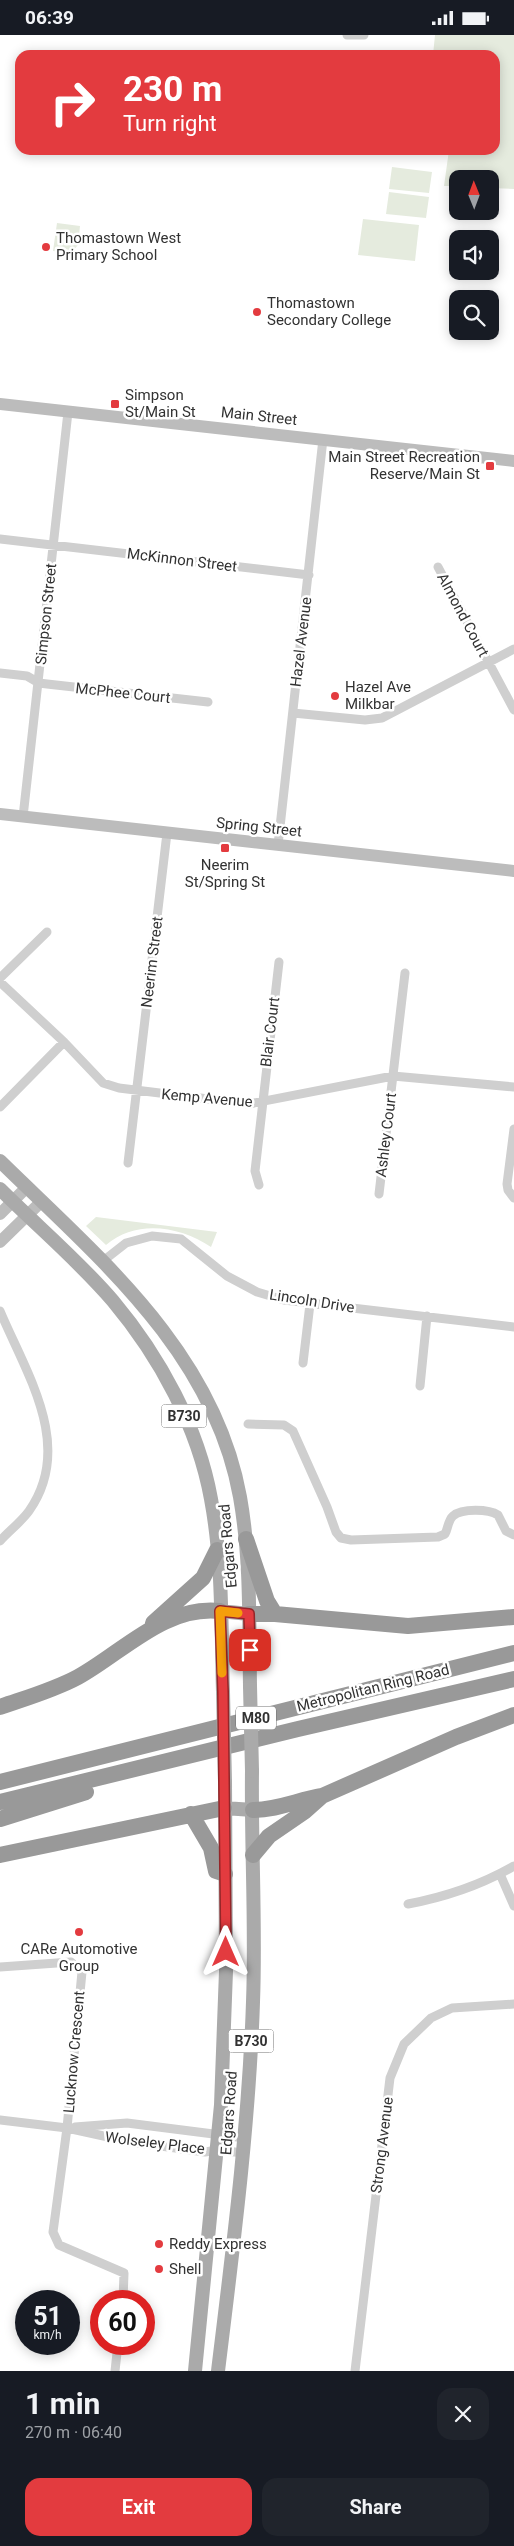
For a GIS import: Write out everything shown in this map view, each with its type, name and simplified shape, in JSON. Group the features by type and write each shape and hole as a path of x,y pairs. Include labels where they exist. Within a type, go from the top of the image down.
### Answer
{"highway":[{"path":"246,1539 267,1601 275,1614"},
{"path":"139,1636 203,1578 217,1550"},
{"path":"0,1707 78,1677 139,1636 185,1612 205,1609 220,1611"},
{"path":"249,1614 275,1614 408,1626 514,1617"},
{"name":"Metropolitan Ring Road","path":"0,1780 44,1772 514,1653"},
{"name":"Metropolitan Ring Road","path":"0,1802 514,1679"},
{"path":"253,1810 274,1809 299,1800 322,1796 456,1737 514,1715"},
{"path":"0,1819 81,1793 167,1761"},
{"path":"253,1855 269,1836 304,1813 322,1796"},
{"path":"0,1855 46,1847 224,1808"},
{"path":"191,1814 211,1849 216,1871 225,1874"}],"main road":[{"name":"Edgars Road","path":"0,1161 103,1261 136,1296 170,1337 194,1377 216,1422 226,1447 240,1497 246,1539 249,1614 253,1810 253,2004 245,2138 218,2371"},
{"name":"Edgars Road","path":"0,1189 111,1300 149,1349 181,1409 201,1459 211,1498 217,1550 223,1692 226,1971 218,2150 195,2371"},
{"path":"220,1611 249,1614"},
{"path":"224,1808 253,1810"}],"street":[{"path":"346,35 364,35"},
{"name":"Main Street","path":"0,404 514,461"},
{"name":"Simpson Street","path":"23,817 68,412"},
{"name":"Hazel Avenue","path":"278,845 323,439"},
{"name":"McKinnon Street","path":"0,539 309,575"},
{"name":"Almond Court","path":"438,567 514,710"},
{"path":"293,713 364,720 382,718 514,649"},
{"name":"McPhee Court","path":"0,673 27,676 39,683 208,702"},
{"name":"Spring Street","path":"0,814 514,871"},
{"name":"Neerim Street","path":"128,1163 167,833"},
{"path":"0,978 47,932"},
{"name":"Blair Court","path":"259,1185 255,1171 279,962"},
{"name":"Ashley Court","path":"379,1194 405,973"},
{"name":"Kemp Avenue","path":"0,982 64,1042 104,1083 119,1089 262,1103 393,1076 514,1087"},
{"path":"0,1107 64,1042"},
{"path":"514,1129 508,1184 508,1190 514,1198"},
{"path":"0,1214 27,1187"},
{"path":"0,1242 42,1201"},
{"name":"Lincoln Drive","path":"103,1261 126,1243 152,1236 181,1239 228,1276 257,1292 310,1304 514,1327"},
{"path":"303,1363 310,1304"},
{"path":"0,1311 43,1413 50,1449 47,1472 40,1492 29,1511 0,1541"},
{"path":"420,1386 427,1316"},
{"path":"248,1424 284,1425 293,1431 327,1507 336,1532 341,1538 351,1540 438,1537 444,1534 451,1518 457,1513 488,1511 498,1515 506,1531 514,1535"},
{"path":"408,1905 444,1897 500,1874 514,1866"},
{"path":"500,1874 514,1906"},
{"name":"Lucknow Crescent","path":"0,1967 71,1962 82,1972 67,2128"},
{"name":"Strong Avenue","path":"355,2371 390,2078 404,2045 431,2018 452,2008 514,2004"},
{"name":"Wolseley Place","path":"0,2121 67,2128 131,2142 205,2152 218,2150 243,2153"},
{"name":"Wolseley Place","path":"67,2128 127,2123 219,2133 245,2138"},
{"path":"67,2128 53,2232 55,2239 67,2249 124,2273 123,2290"},
{"path":"115,2371 117,2355"}],"shaded area":[{"path":"435,35 514,35 514,189 499,188 499,170 449,170 449,186 444,186 448,155 500,155 500,50 434,50"},
{"path":"392,167 432,172 429,193 389,189"},
{"path":"389,192 429,197 426,218 386,214"},
{"path":"363,219 419,225 415,261 358,255"},
{"path":"57,223 80,226 78,245 71,253 53,251"},
{"path":"96,1217 217,1232 211,1247 186,1234 158,1228 131,1231 106,1245 86,1226"}],"slow traffic":[{"path":"222,1673 220,1611 238,1613"}],"place":[{"name":"Thomastown West Primary School","path":"46,247"},
{"name":"Thomastown Secondary College","path":"257,312"},
{"name":"Simpson St/Main St","path":"115,404"},
{"name":"Main Street Recreation Reserve/Main St","path":"490,466"},
{"name":"Hazel Ave Milkbar","path":"335,696"},
{"name":"Neerim St/Spring St","path":"225,848"},
{"name":"CARe Automotive Group","path":"79,1932"},
{"name":"Reddy Express","path":"159,2244"},
{"name":"Shell","path":"159,2269"}],"route":[{"path":"226,1952 225,1782 220,1611 249,1614 250,1650"}]}
